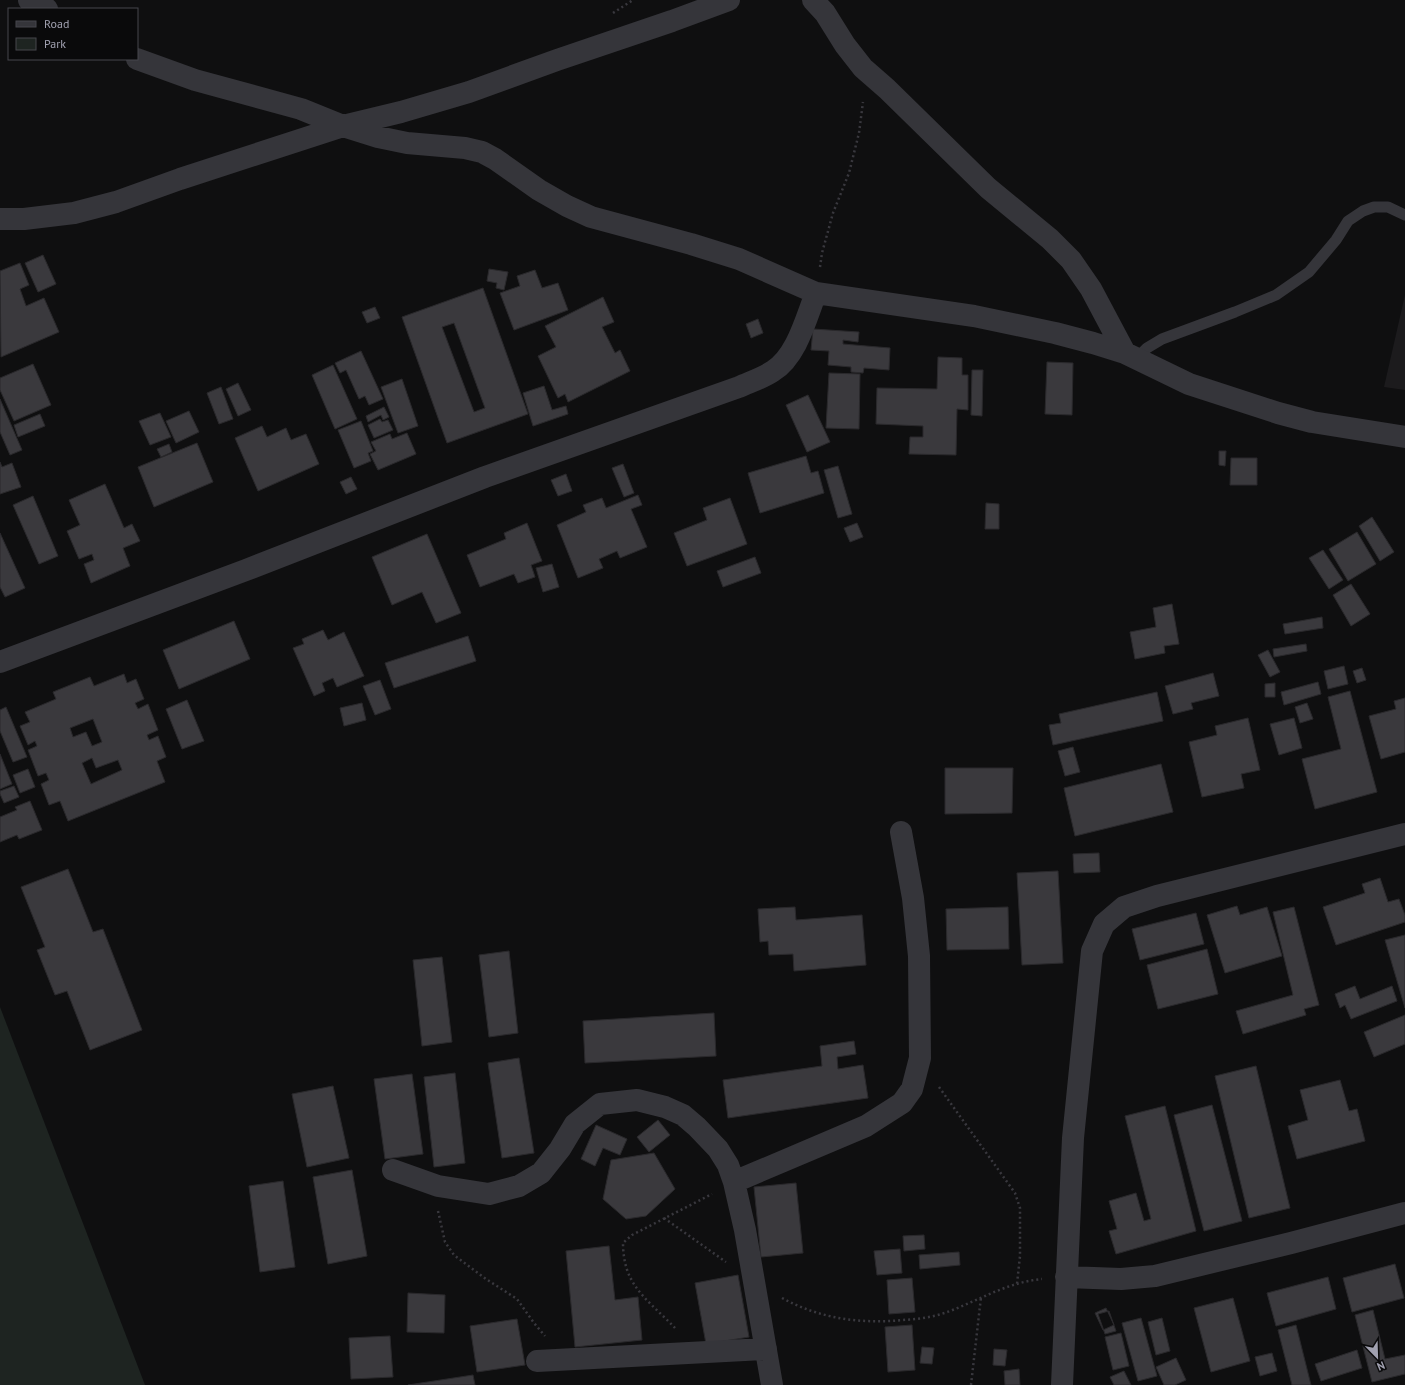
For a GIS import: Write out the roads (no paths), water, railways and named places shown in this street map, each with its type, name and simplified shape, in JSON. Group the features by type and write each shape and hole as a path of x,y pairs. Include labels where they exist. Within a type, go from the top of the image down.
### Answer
{"street":[{"path":"29,0 45,8"},
{"path":"0,219 24,220 74,213 116,202 180,179 343,126 401,112 469,92 729,0"},
{"path":"813,0 825,13 845,45 863,68 887,89 988,188 1050,239 1071,260 1091,289 1131,356"},
{"path":"138,59 194,80 301,109 378,138 407,143 465,148 482,152 496,159 539,190 591,217 691,244 739,259 816,292 974,316 1055,333 1093,343 1131,356 1189,384 1278,413 1320,424 1405,438"},
{"path":"0,662 246,570 485,477 739,387 773,371 788,358 796,344 816,292"},
{"path":"734,1182 866,1126 902,1103 912,1089 920,1058 920,956 913,898 900,832"},
{"path":"1062,1385 1073,1138 1092,951 1104,924 1124,907 1157,896 1405,834"},
{"path":"393,1170 432,1184 460,1191 488,1194 519,1186 541,1173 560,1149 575,1124 600,1104 637,1100 665,1107 683,1115 718,1149 728,1165 734,1182 745,1230 772,1385"},
{"path":"1066,1277 1121,1279 1155,1276 1283,1245 1405,1213"},
{"path":"537,1361 766,1349"}],"lane":[{"path":"1131,356 1162,339 1276,295 1308,272 1336,240 1348,221 1363,211 1374,207 1388,208 1405,215"}]}
